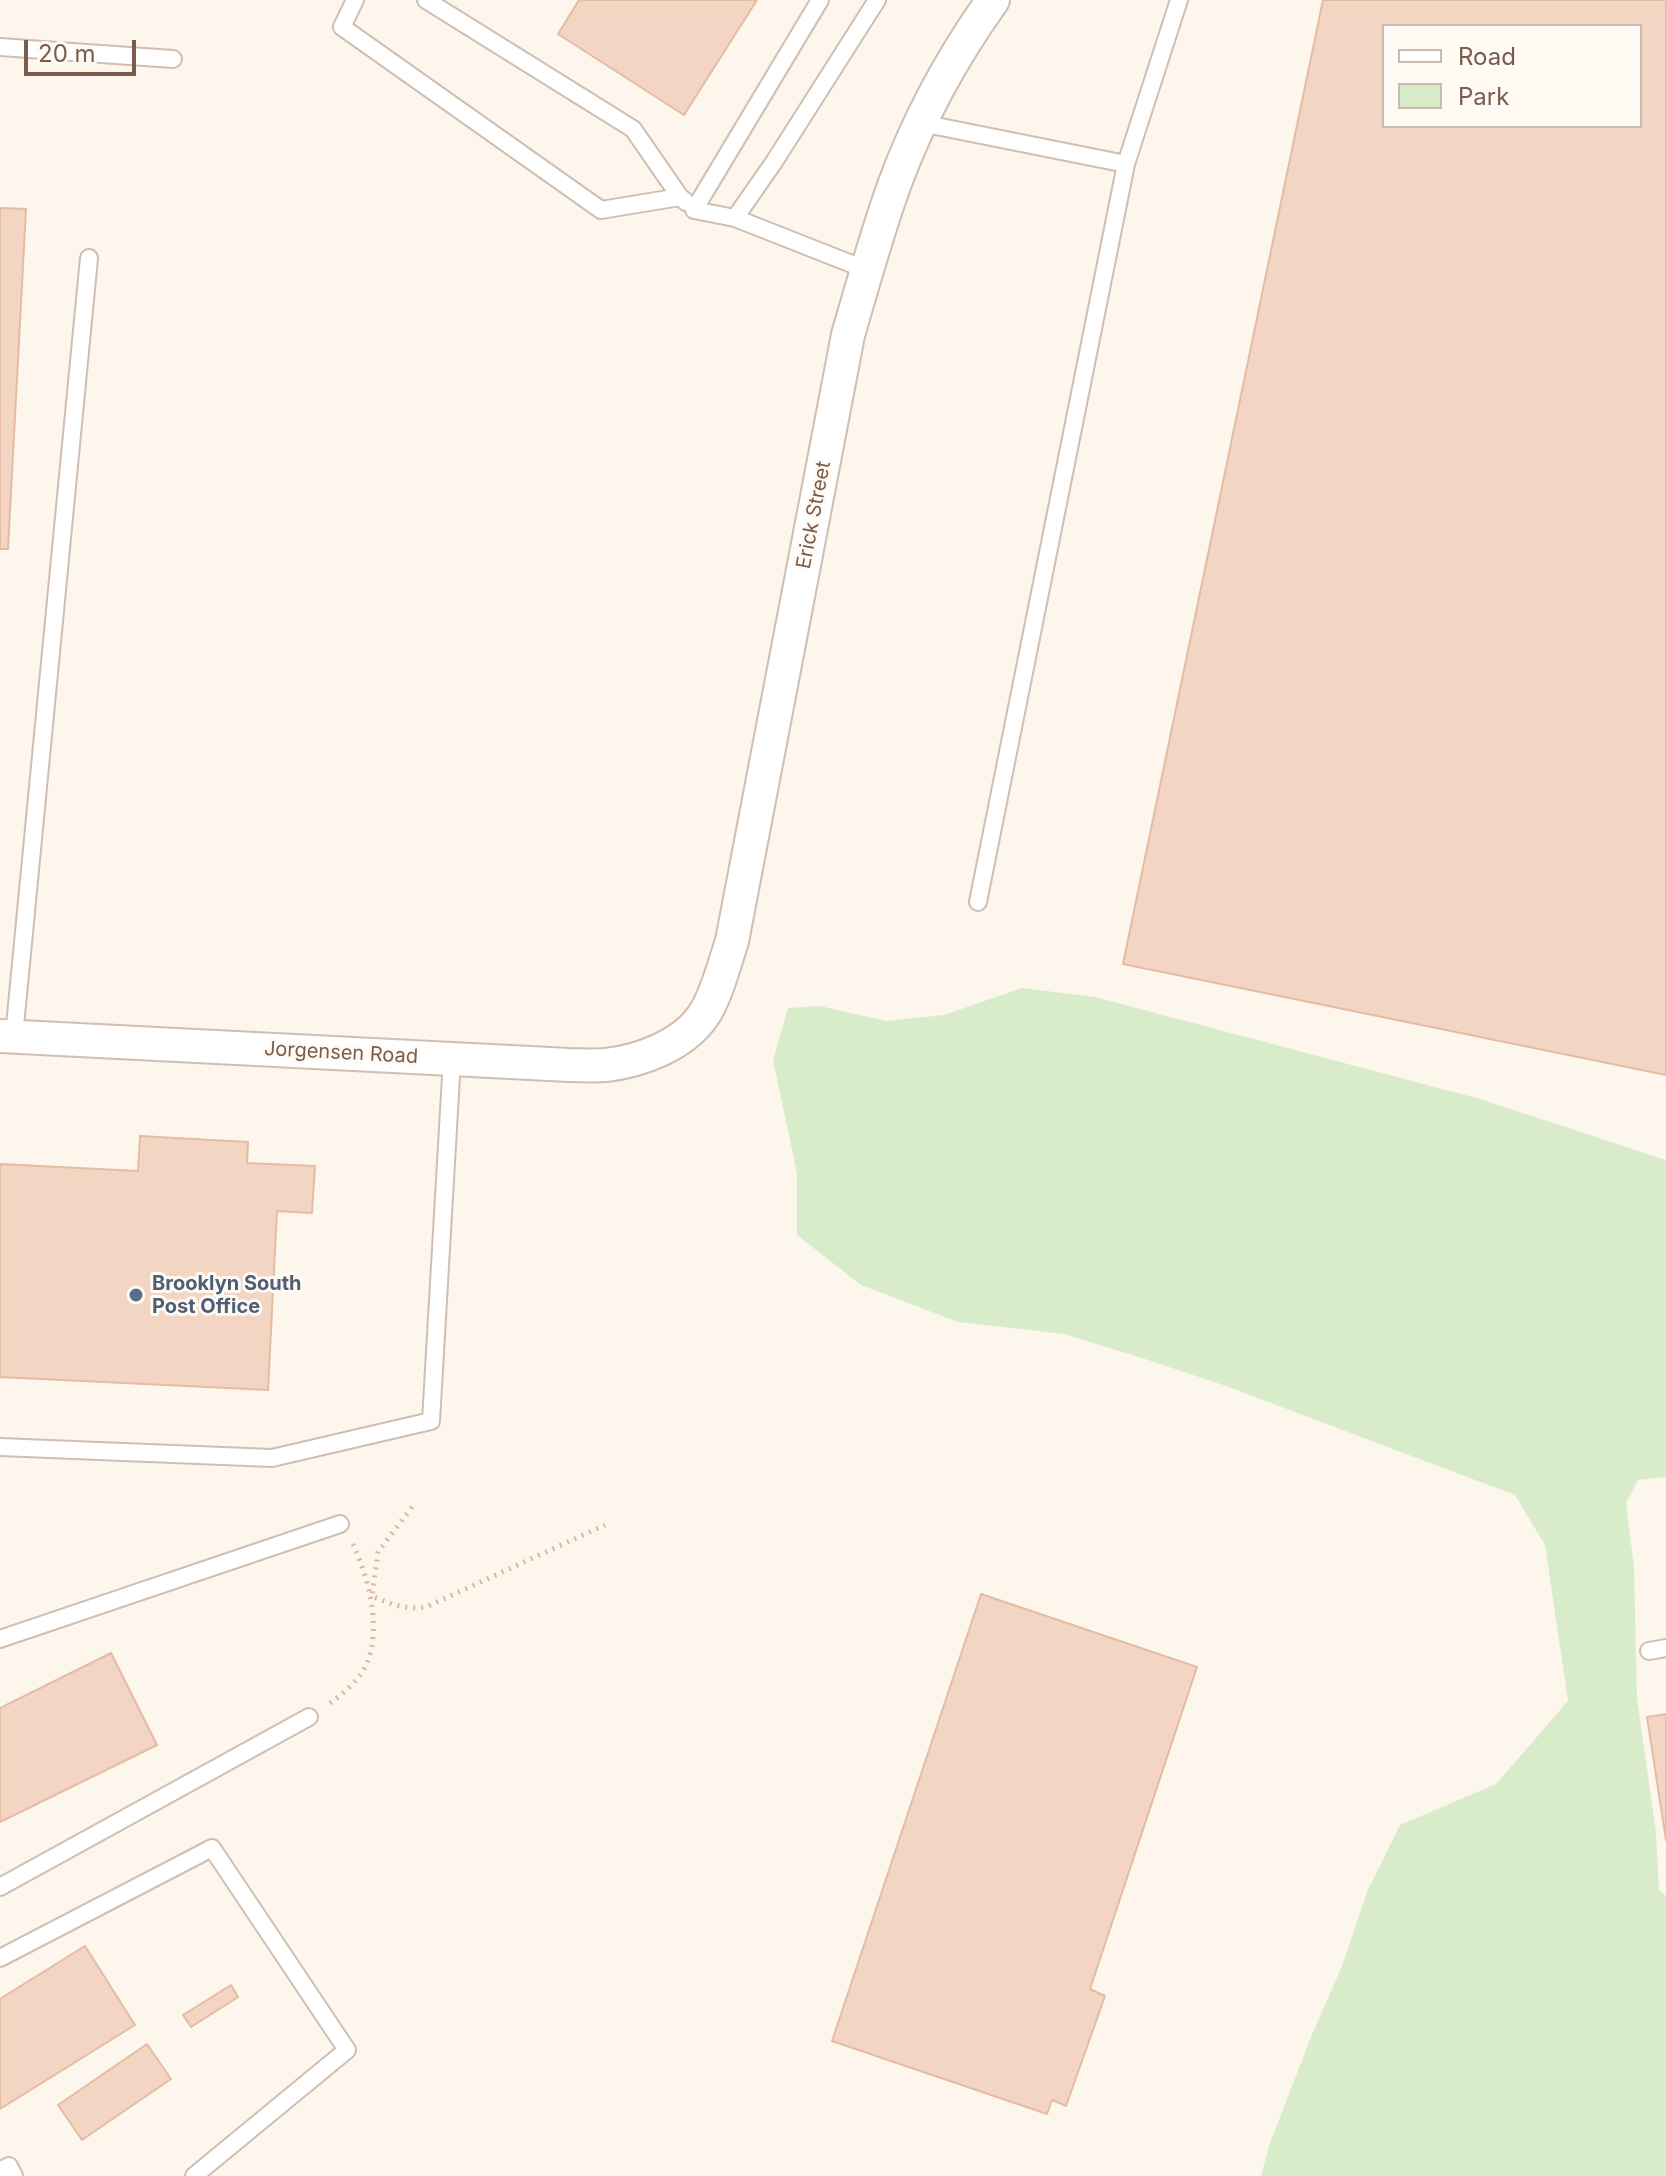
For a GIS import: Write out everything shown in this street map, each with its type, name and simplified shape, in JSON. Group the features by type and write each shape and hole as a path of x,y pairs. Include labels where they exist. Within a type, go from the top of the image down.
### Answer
{"street":[{"name":"Erick Street","path":"678,1041 704,1016 732,941 848,335 867,270 895,181 921,123 950,66 993,0"},
{"name":"Jorgensen Road","path":"7,1036 569,1065 608,1065 647,1055 678,1041"}],"lane":[{"path":"355,0 342,27 601,210 680,197"},
{"path":"426,0 633,129 680,197 694,210 735,218 867,270"},
{"path":"694,210 820,0"},
{"path":"735,218 877,0"},
{"path":"978,902 1126,164 1179,0"},
{"path":"0,47 173,59"},
{"path":"921,123 1126,164"},
{"path":"7,1036 89,258"},
{"path":"0,1447 272,1458 431,1421 452,1059"},
{"path":"0,1639 340,1524"},
{"path":"0,1887 309,1717"},
{"path":"0,1958 212,1848 347,2050 194,2176"},
{"path":"0,2171 9,2166 14,2176"}],"path":[{"path":"309,1717 338,1697 364,1670 372,1648 372,1596 378,1552 412,1507"},
{"path":"340,1524 355,1547 372,1596 393,1606 414,1609 426,1607 605,1525"}],"green space":[{"path":"1022,988 1095,997 1480,1099 1666,1160 1666,1477 1638,1480 1626,1503 1634,1567 1637,1698 1656,1833 1659,1890 1666,1896 1666,2176 1261,2176 1270,2143 1342,1966 1367,1892 1400,1825 1496,1784 1568,1701 1545,1545 1515,1495 1226,1386 1145,1359 1064,1334 958,1322 861,1285 797,1235 797,1173 773,1060 788,1008 820,1006 886,1021 944,1015"}],"building":[{"path":"579,0 757,0 684,115 558,34"},
{"path":"1323,0 1666,0 1666,1075 1123,964"},
{"path":"0,208 26,209 8,549 0,549"},
{"name":"Brooklyn South Post Office","path":"140,1136 248,1142 247,1163 315,1166 312,1213 277,1211 268,1390 0,1377 0,1164 138,1171"},
{"path":"981,1594 1197,1667 1090,1989 1105,1996 1066,2106 1052,2100 1047,2114 832,2041"},
{"path":"111,1653 157,1745 0,1822 0,1708"},
{"path":"1666,1714 1666,1840 1647,1717"},
{"path":"85,1946 135,2025 0,2109 0,1999"},
{"path":"231,1985 238,1997 191,2027 183,2015"},
{"path":"147,2044 171,2079 82,2140 58,2105"}],"place":[{"name":"Brooklyn South Post Office","path":"136,1295"}]}
